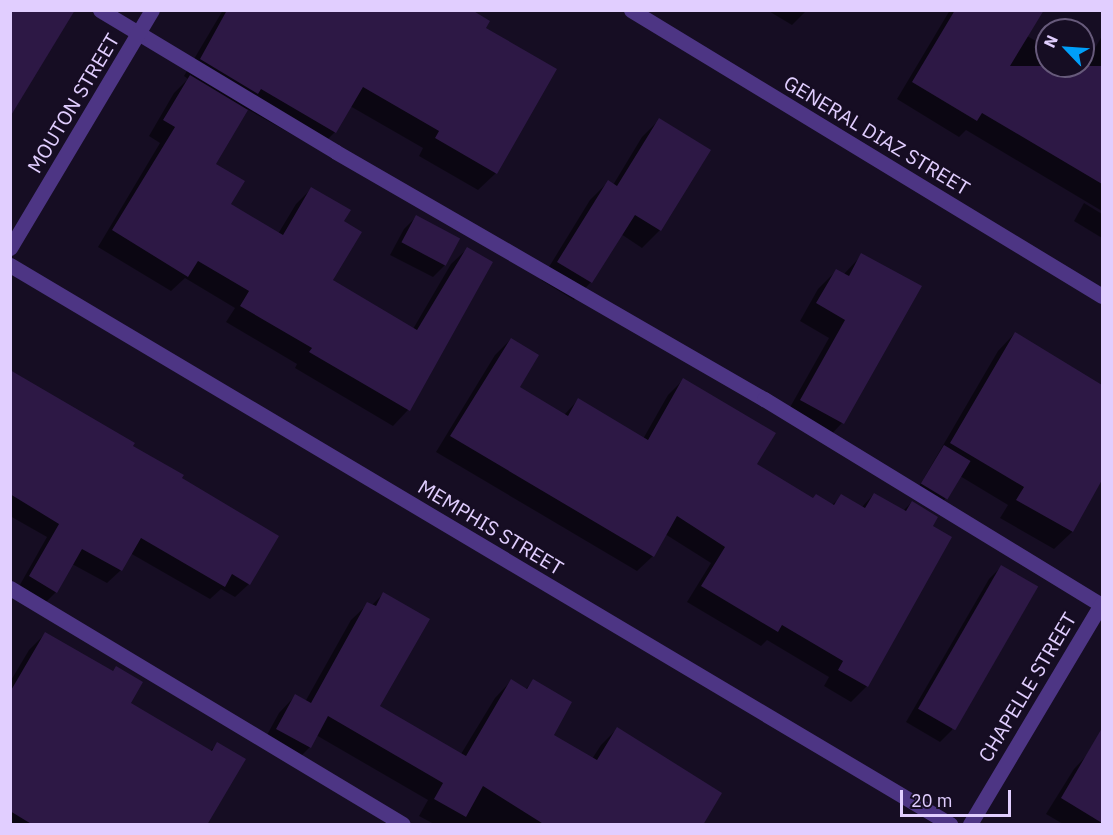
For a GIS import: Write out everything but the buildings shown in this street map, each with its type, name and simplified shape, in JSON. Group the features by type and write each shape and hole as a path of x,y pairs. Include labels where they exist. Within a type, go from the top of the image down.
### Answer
{"street":[{"path":"100,10 357,164 764,399 1102,604"},
{"name":"MOUTON STREET","path":"10,248 152,10"},
{"name":"GENERAL DIAZ STREET","path":"631,10 1102,296"},
{"name":"MEMPHIS STREET","path":"10,265 950,825"},
{"path":"10,588 402,825"},
{"name":"CHAPELLE STREET","path":"970,825 1102,604"}]}
